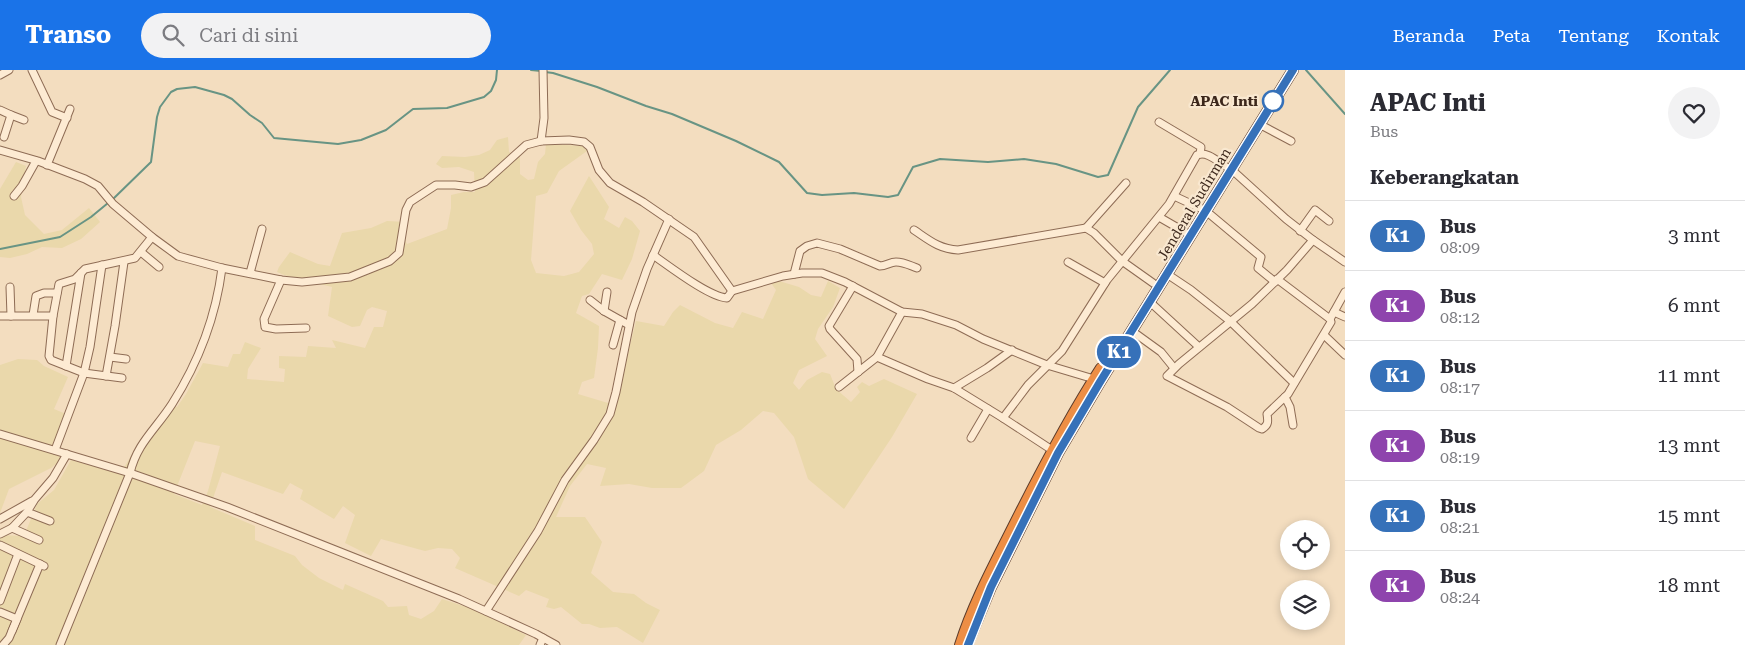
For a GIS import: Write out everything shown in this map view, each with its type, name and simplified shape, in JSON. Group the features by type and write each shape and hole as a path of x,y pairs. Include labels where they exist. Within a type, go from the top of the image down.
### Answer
{"highway":[{"path":"960,645 985,584 1052,450 1094,378 1186,232 1203,210 1284,70"},
{"name":"Jenderal Sudirman","path":"1228,168 1259,124 1292,70"},
{"name":"Jenderal Sudirman","path":"968,645 991,587 1058,453 1167,274 1203,210"}],"street":[{"path":"0,75 9,70"},
{"path":"32,70 52,112 67,118"},
{"path":"541,141 544,118 543,71"},
{"path":"47,165 70,109"},
{"path":"0,110 24,120"},
{"path":"4,137 11,115"},
{"path":"1003,418 1028,384 1062,351 1105,283 1159,217 1174,196 1197,155 1200,154 1201,147 1159,122"},
{"path":"1259,124 1291,140"},
{"path":"0,150 47,165 98,186 113,204 152,238 178,256 222,268 281,280 308,282 350,276 390,261 399,253 407,207 413,199 440,184 471,187 485,182 524,146 541,141 582,141 590,147 599,170 610,183 669,219 694,237 732,291"},
{"path":"1200,154 1206,155 1228,168 1300,231 1345,262"},
{"path":"14,196 36,161"},
{"path":"914,230 946,249 958,250 1086,228 1126,183"},
{"path":"1174,196 1203,210 1261,257 1258,268 1330,319"},
{"path":"1300,231 1315,210 1330,221"},
{"path":"1159,217 1186,232"},
{"path":"486,611 538,531 566,480 610,414 633,308 669,219"},
{"path":"1086,228 1094,233 1122,261 1154,283"},
{"path":"250,273 262,229"},
{"path":"122,378 84,373 50,360 48,356 57,292 59,284 75,279 85,269 124,262 135,258 152,238"},
{"path":"1313,240 1252,304 1174,368 1168,375 1169,379 1227,407 1262,429 1267,425 1267,414 1285,397 1324,335 1331,323 1330,319 1345,292"},
{"path":"794,274 800,251 817,242 840,249 880,266 887,266 895,262 906,263 917,268"},
{"path":"141,252 159,267"},
{"path":"653,255 696,284 723,298 727,298 732,291 794,274 822,273 853,286 902,312 922,314 956,325 1047,365 1094,378"},
{"path":"106,376 124,262"},
{"path":"1068,262 1105,283"},
{"path":"55,450 84,373 90,347 102,265"},
{"path":"60,645 130,473 136,453 170,406 205,342 222,268"},
{"path":"66,366 81,273"},
{"path":"1167,274 1230,321 1294,383"},
{"path":"281,280 264,320 265,327 276,329 306,328"},
{"path":"853,286 829,326 857,359 858,372"},
{"path":"10,287 11,316"},
{"path":"33,315 36,296 57,292"},
{"path":"604,311 607,292"},
{"path":"590,300 604,311 629,325"},
{"path":"1150,302 1199,347"},
{"path":"840,387 877,357 902,312"},
{"path":"1334,312 1345,317"},
{"path":"0,316 53,316"},
{"path":"613,345 620,320"},
{"path":"1132,331 1161,352 1174,368"},
{"path":"1324,335 1345,355"},
{"path":"954,388 1012,350"},
{"path":"110,357 126,359"},
{"path":"877,357 954,388 1052,450"},
{"path":"1285,397 1290,407 1293,425"},
{"path":"971,438 988,409"},
{"path":"0,434 130,473 227,507 486,611 556,645"},
{"path":"0,534 12,528 27,512 35,499 53,478 67,454"},
{"path":"0,519 35,499"},
{"path":"27,512 50,521"},
{"path":"12,528 39,540"},
{"path":"0,545 42,565 9,638 3,645"},
{"path":"0,601 18,554"},
{"path":"0,612 17,618"},
{"path":"12,631 17,618"},
{"path":"540,645 544,638"}],"shaded area":[{"path":"508,137 509,152 520,157 520,174 528,180 534,179 538,162 545,154 546,144 583,146 587,151 559,171 547,193 536,196 531,260 536,273 564,276 579,272 594,254 592,244 570,211 589,176 609,207 604,219 619,228 625,217 632,221 640,231 632,259 622,280 602,274 589,294 582,296 576,313 599,326 594,378 582,382 578,394 608,403 617,398 636,321 664,326 680,305 715,323 733,328 742,312 763,319 776,290 771,283 779,281 799,287 811,295 821,297 828,281 840,288 833,307 818,329 815,339 827,356 799,370 793,383 799,390 807,380 822,372 830,374 836,389 851,402 860,392 857,387 862,382 869,386 884,379 917,394 892,437 844,509 808,479 794,437 774,413 763,411 741,430 716,445 704,471 681,488 652,488 629,484 600,486 606,468 587,464 570,486 556,517 585,517 602,542 591,573 613,592 634,594 660,610 643,643 617,627 600,628 589,624 582,624 561,607 554,609 546,607 549,599 526,590 519,596 455,568 460,558 452,549 438,548 425,551 381,539 371,556 345,543 355,515 343,506 334,519 300,499 303,490 290,483 283,494 222,472 210,507 255,526 255,540 295,556 302,565 319,578 343,590 345,584 383,601 388,607 407,606 409,615 421,619 434,611 442,599 476,610 526,635 519,645 0,645 0,535 24,536 37,504 54,490 71,460 120,474 146,432 170,404 177,407 203,363 228,367 233,354 240,354 245,342 261,348 248,369 247,379 284,382 285,369 279,368 279,356 306,357 308,346 336,348 332,340 365,348 374,327 383,327 387,311 372,307 367,310 360,326 352,327 328,316 332,287 284,275 277,272 279,267 290,252 318,264 330,266 342,233 371,228 387,221 406,222 405,240 407,244 447,229 451,208 451,195 475,192 474,172 459,167 442,168 436,164 442,156 465,157 479,155 490,150 497,140","holes":["195,441 220,446 208,491 202,505 174,494"]},
{"path":"16,162 26,166 21,197 25,215 44,234 62,230 89,208 100,222 81,239 62,248 42,247 27,254 10,258 0,257 0,189"},
{"path":"18,359 37,360 44,366 68,377 54,409 66,414 52,446 52,453 63,458 51,468 9,489 0,513 0,365"}],"waterway":[{"path":"112,200 151,162 160,107 171,92 177,89 195,87 232,99 262,123 274,138 338,144 361,140 386,130 413,109 447,108 484,97 491,91 496,80 497,70"},
{"path":"531,70 541,71"},
{"path":"545,72 597,87 672,114 736,141 779,162 807,193 822,195 854,193 888,197 898,195 913,167 940,159 988,162 1024,159 1056,164 1098,177 1108,175 1138,107 1170,70"},
{"path":"1306,70 1345,114"},
{"path":"0,249 60,237 91,217 108,203"}],"bus line":[{"name":"K1","path":"968,645 991,587 1058,453 1293,70"}],"place":[{"name":"APAC Inti","path":"1273,101"}]}
